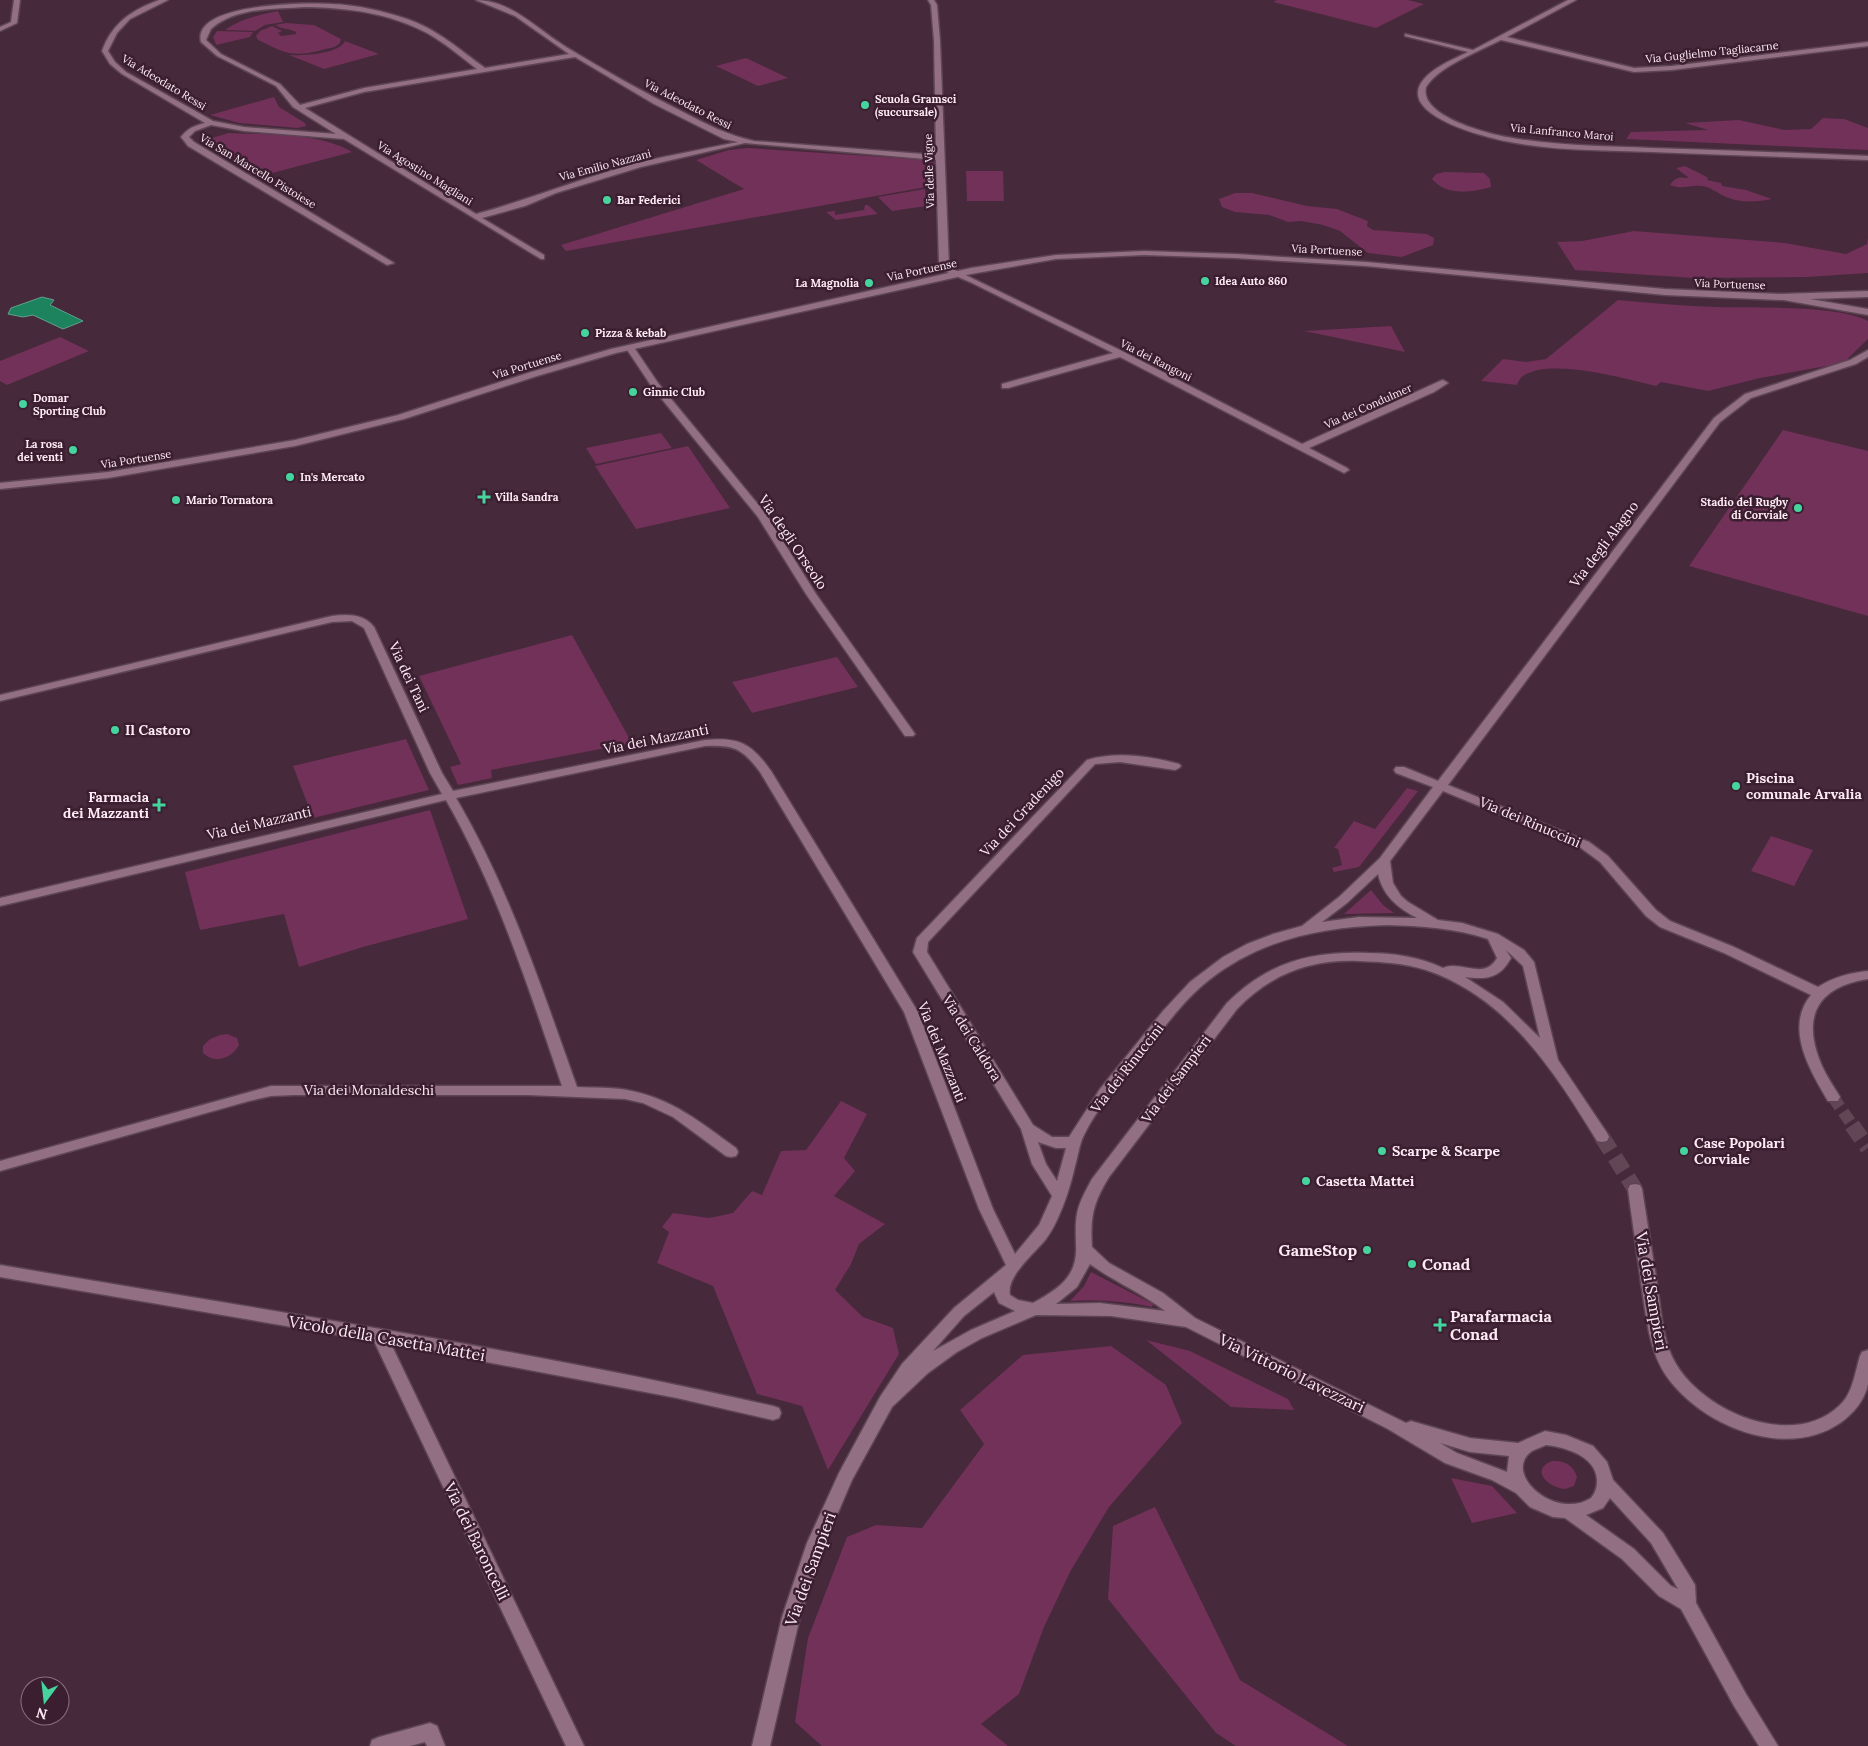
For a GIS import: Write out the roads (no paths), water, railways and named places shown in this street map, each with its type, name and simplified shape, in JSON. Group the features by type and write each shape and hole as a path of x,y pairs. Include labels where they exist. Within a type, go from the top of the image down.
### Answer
{"street":[{"path":"0,29 14,23 17,0"},
{"name":"Via Adeodato Ressi","path":"165,0 130,16 117,26 109,38 105,52 112,63 124,73 211,123"},
{"name":"Via Adeodato Ressi","path":"479,0 517,15 576,54 657,102 721,134 744,142 940,158"},
{"name":"Via Lanfranco Maroi","path":"1573,0 1445,67 1428,81 1422,89 1422,97 1434,112 1448,121 1481,133 1507,139 1564,145 1868,158"},
{"name":"Via Agostino Magliani","path":"483,70 431,32 380,10 341,1 279,1 222,18 208,27 203,34 206,45 215,52 278,85 285,91 292,102 370,154 541,257"},
{"name":"Via delle Vigne","path":"934,2 943,262 945,268 957,274"},
{"path":"1407,35 1474,52"},
{"name":"Via Guglielmo Tagliacarne","path":"1502,38 1634,70 1672,68 1868,44"},
{"path":"299,107 364,90 576,54"},
{"name":"Via San Marcello Pistoiese","path":"347,137 244,129 211,123 189,131 185,135 185,139 390,262"},
{"name":"Via Emilio Nazzani","path":"475,217 522,204 553,191 639,165 744,142"},
{"name":"Via Portuense","path":"0,486 70,480 136,471 311,440 402,417 576,361 957,274 1010,263 1071,256 1116,253 1174,254 1366,264 1665,292 1781,296 1868,294"},
{"name":"Via dei Rangoni","path":"957,274 982,284 1344,470"},
{"path":"1781,296 1868,303"},
{"path":"1781,296 1868,312"},
{"name":"Via degli Orseolo","path":"630,348 655,385 762,516 811,594 909,734"},
{"name":"Via degli Alagno","path":"1442,786 1717,420 1748,396 1853,362 1868,353"},
{"path":"1005,386 1120,354"},
{"name":"Via dei Condulmer","path":"1302,448 1424,394 1443,383"},
{"name":"Via dei Tani","path":"0,698 332,619 353,618 362,620 369,626 436,773 468,828 497,891 528,966 571,1091"},
{"name":"Via dei Mazzanti","path":"0,902 289,831 449,796 705,743 734,744 750,750 766,771 911,1012 986,1209 1014,1266"},
{"name":"Via dei Gradenigo","path":"920,946 926,936 1091,762 1116,759 1175,766"},
{"path":"1400,770 1442,786"},
{"name":"Via dei Rinuccini","path":"1304,928 1343,900 1384,861 1442,786 1585,845 1604,859 1651,913 1665,924 1729,950 1818,993"},
{"name":"Via dei Rinuccini","path":"1384,861 1384,880 1392,894 1414,911 1440,924"},
{"name":"Via dei Rinuccini","path":"1014,1266 1044,1231 1059,1196 1074,1141 1088,1117 1118,1077 1193,987 1227,961 1268,940 1304,928 1377,920 1440,924 1492,937"},
{"path":"1433,967 1472,974 1493,972 1504,958 1502,951 1492,937"},
{"name":"Via dei Sampieri","path":"1492,937 1519,953 1528,965 1552,1059"},
{"name":"Via dei Caldora","path":"920,946 923,957 1028,1129 1032,1152 1041,1170 1059,1196"},
{"name":"Via dei Sampieri","path":"886,1402 934,1358 963,1340 1036,1309 1072,1283 1082,1268 1086,1251 1082,1236 1087,1204 1101,1177 1243,993 1278,970 1302,961 1323,957 1373,955 1433,967 1470,985 1499,1005 1552,1059 1602,1137"},
{"path":"1833,1097 1813,1061 1806,1034 1807,1013 1818,993 1835,983 1857,976 1868,975"},
{"name":"Via dei Monaldeschi","path":"0,1166 211,1106 271,1091 571,1091 625,1094 654,1102 678,1113 731,1152"},
{"path":"1028,1129 1047,1140 1062,1143 1074,1141"},
{"name":"Via dei Sampieri","path":"1635,1189 1659,1344 1678,1382 1703,1404 1719,1414 1756,1428 1778,1432 1801,1433 1820,1428 1847,1410 1855,1398 1868,1356"},
{"name":"Via Vittorio Lavezzari","path":"1086,1251 1104,1267 1158,1297 1189,1322 1394,1424 1451,1458 1498,1475 1521,1488 1541,1506 1555,1511 1570,1513 1628,1554 1664,1591 1687,1604"},
{"name":"Via Vittorio Lavezzari","path":"1014,1266 1002,1282 1001,1295 1013,1304 1036,1309 1112,1310 1189,1322"},
{"name":"Via dei Sampieri","path":"761,1746 791,1617 816,1543 845,1478 886,1402 908,1369 959,1312 1014,1266"},
{"name":"Vicolo della Casetta Mattei","path":"0,1271 379,1336 678,1391 773,1413"},
{"name":"Via dei Baroncelli","path":"379,1336 575,1746"},
{"name":"Via Vittorio Lavezzari","path":"1394,1424 1470,1445 1520,1450"},
{"path":"1521,1488 1514,1468 1520,1450 1534,1441 1545,1438 1569,1441 1585,1450 1598,1462 1604,1472 1606,1483 1604,1495 1596,1504 1584,1511 1570,1513"},
{"path":"1606,1483 1658,1538 1686,1585 1687,1604 1740,1700 1769,1746"},
{"path":"379,1746 430,1732 436,1746"}],"tunnel":[{"path":"1833,1097 1853,1126"},
{"path":"1852,1125 1868,1148"},
{"path":"1602,1137 1635,1189"}],"place":[{"name":"Scuola Gramsci (succursale)","path":"865,105"},
{"name":"Bar Federici","path":"607,200"},
{"name":"Idea Auto 860","path":"1205,281"},
{"name":"La Magnolia","path":"869,283"},
{"name":"Pizza & kebab","path":"585,333"},
{"name":"Ginnic Club","path":"633,392"},
{"name":"Domar Sporting Club","path":"23,404"},
{"name":"La rosa dei venti","path":"73,450"},
{"name":"In's Mercato","path":"290,477"},
{"name":"Villa Sandra","path":"484,497"},
{"name":"Mario Tornatora","path":"176,500"},
{"name":"Stadio del Rugby di Corviale","path":"1798,508"},
{"name":"Il Castoro","path":"115,730"},
{"name":"Piscina comunale Arvalia","path":"1736,786"},
{"name":"Farmacia dei Mazzanti","path":"159,805"},
{"name":"Scarpe & Scarpe","path":"1382,1151"},
{"name":"Case Popolari Corviale","path":"1684,1151"},
{"name":"Casetta Mattei","path":"1306,1181"},
{"name":"GameStop","path":"1367,1250"},
{"name":"Conad","path":"1412,1264"},
{"name":"Parafarmacia Conad","path":"1440,1325"}]}
